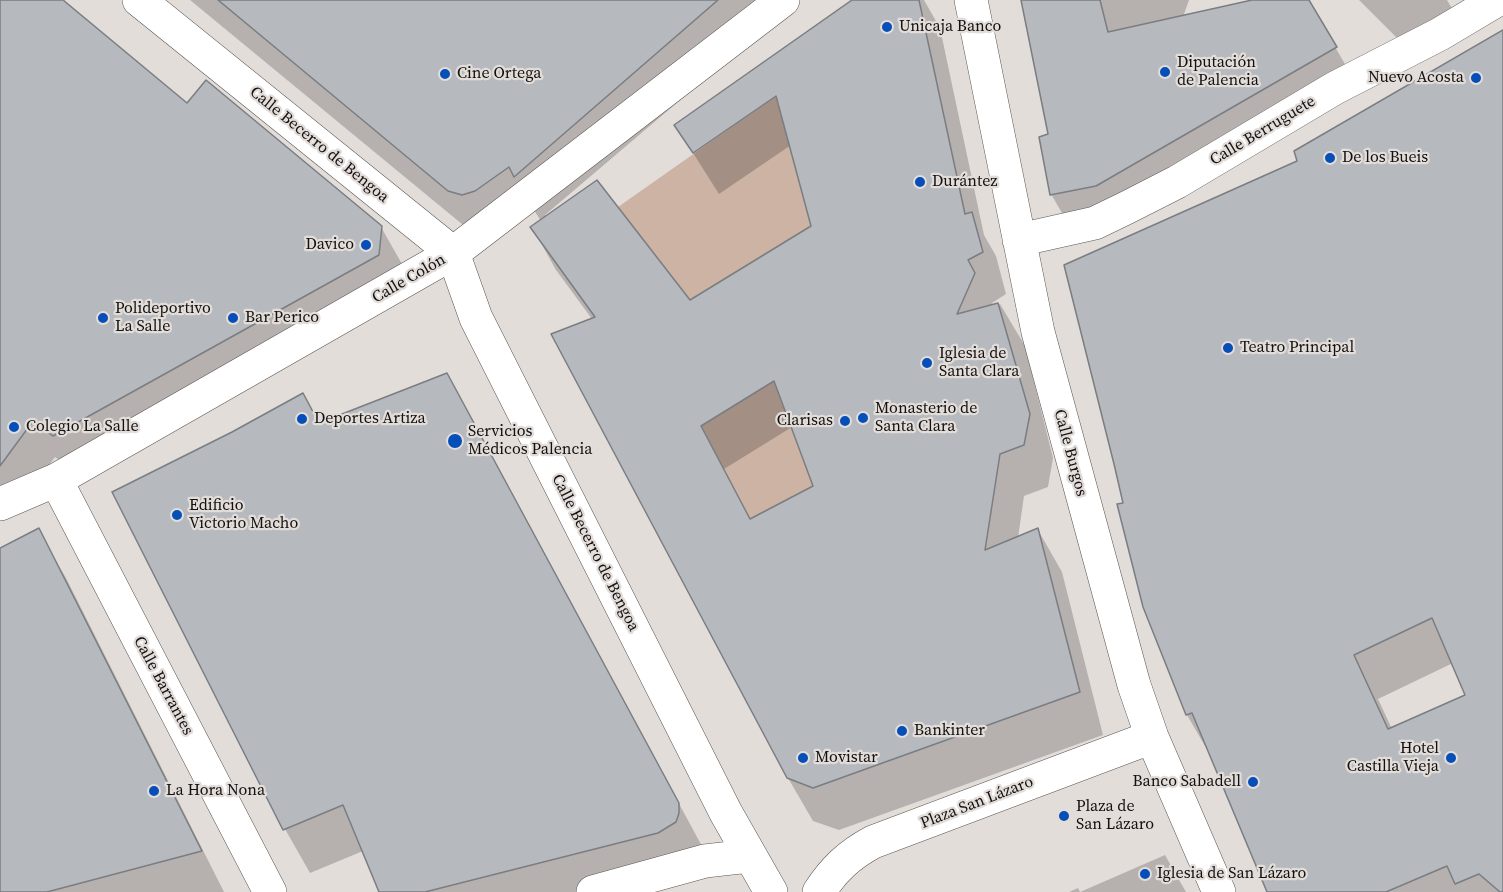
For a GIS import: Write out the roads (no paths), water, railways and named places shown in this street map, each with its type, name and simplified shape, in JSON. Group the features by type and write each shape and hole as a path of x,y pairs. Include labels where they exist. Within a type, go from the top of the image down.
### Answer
{"street":[{"name":"Calle Becerro de Bengoa","path":"139,0 453,253 476,318 749,856"},
{"name":"Calle Colón","path":"0,504 56,480 453,253 783,0"},
{"name":"Calle Burgos","path":"971,0 1038,332 1064,434 1134,685 1152,737 1219,892"},
{"name":"Calle Berruguete","path":"1019,240 1095,223 1177,182 1480,4"},
{"name":"Calle Barrantes","path":"56,480 270,892"},
{"name":"Plaza San Lázaro","path":"819,892 832,873 850,855 873,842 1152,737"},
{"path":"592,892 705,861 749,856 771,892"}],"place":[{"name":"Unicaja Banco","path":"887,27"},
{"name":"Diputación de Palencia","path":"1165,72"},
{"name":"Cine Ortega","path":"445,74"},
{"name":"Nuevo Acosta","path":"1476,78"},
{"name":"De los Bueis","path":"1330,158"},
{"name":"Durántez","path":"920,182"},
{"name":"Davico","path":"366,245"},
{"name":"Polideportivo La Salle","path":"103,318"},
{"name":"Bar Perico","path":"233,318"},
{"name":"Teatro Principal","path":"1228,348"},
{"name":"Iglesia de Santa Clara","path":"927,363"},
{"name":"Monasterio de Santa Clara","path":"863,418"},
{"name":"Deportes Artiza","path":"302,419"},
{"name":"Clarisas","path":"845,421"},
{"name":"Colegio La Salle","path":"14,427"},
{"name":"Servicios Médicos Palencia","path":"455,441"},
{"name":"Edificio Victorio Macho","path":"177,515"},
{"name":"Bankinter","path":"902,731"},
{"name":"Movistar","path":"803,758"},
{"name":"Hotel Castilla Vieja","path":"1451,758"},
{"name":"Banco Sabadell","path":"1253,782"},
{"name":"La Hora Nona","path":"154,791"},
{"name":"Plaza de San Lázaro","path":"1064,816"},
{"name":"Iglesia de San Lázaro","path":"1145,874"}]}
